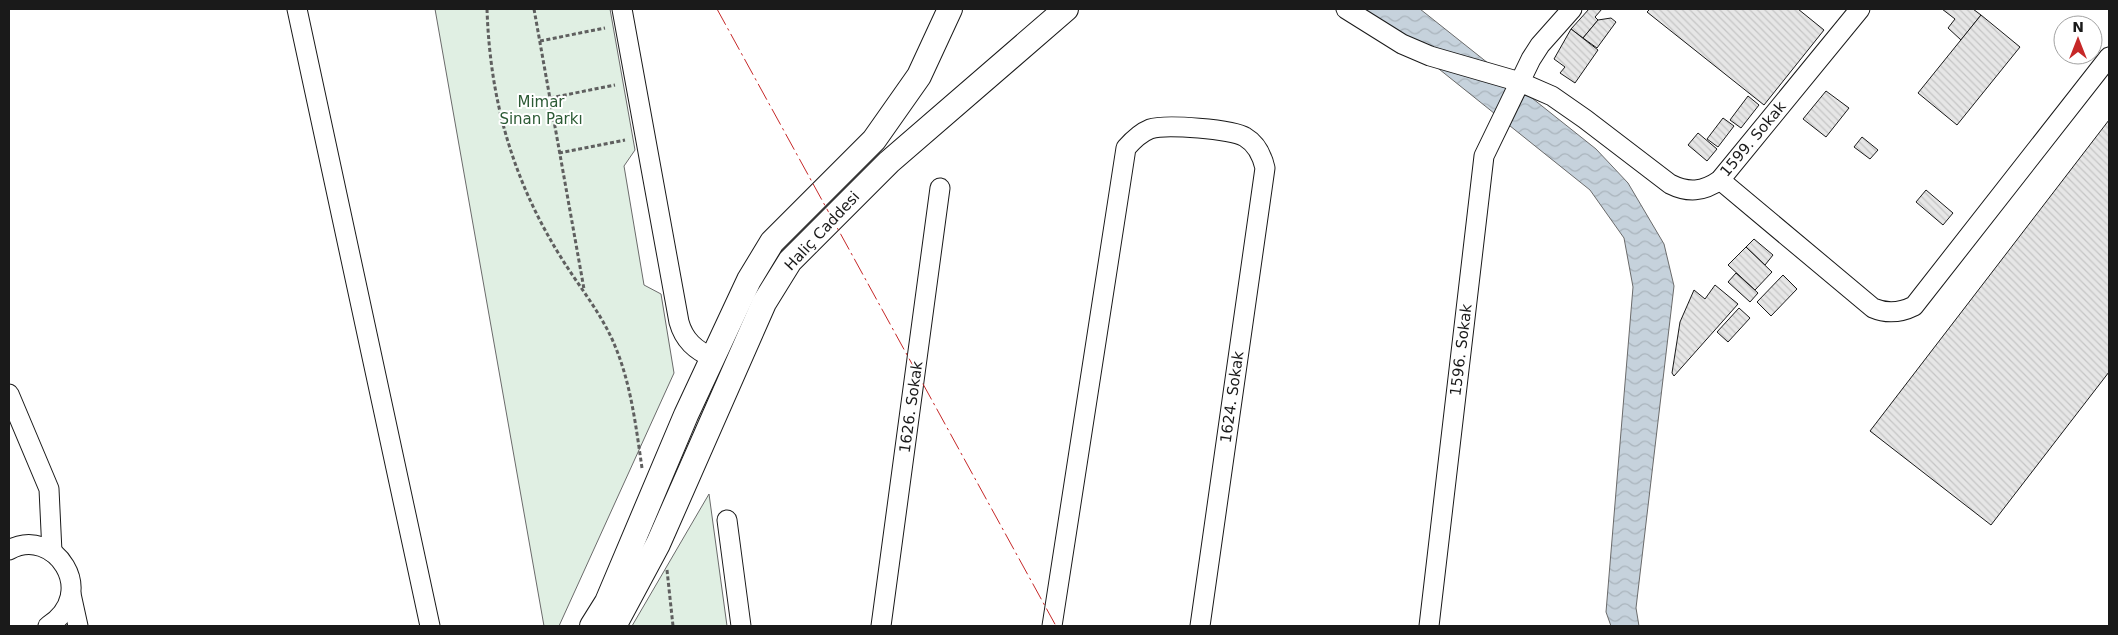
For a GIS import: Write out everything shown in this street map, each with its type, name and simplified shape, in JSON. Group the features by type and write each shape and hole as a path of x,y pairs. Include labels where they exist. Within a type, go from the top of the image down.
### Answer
{"main road":[{"name":"Haliç Caddesi","path":"592,626 607,602 686,415 749,280 772,242 874,140 919,76 950,9"},
{"name":"Haliç Caddesi","path":"614,626 652,554 764,303 790,261 889,162 1066,9"}],"street":[{"path":"297,9 430,626"},
{"path":"622,9 679,322 682,331 693,346 713,358"},
{"name":"1599. Sokak","path":"1346,9 1402,44 1423,53 1520,82 1560,102 1670,184 1680,189 1691,191 1702,190 1720,180 1860,9"},
{"name":"1596. Sokak","path":"1429,626 1484,156 1540,45 1572,9"},
{"path":"1720,180 1873,308 1888,312 1905,310 1914,306 2109,57"},
{"name":"1624. Sokak","path":"1052,626 1126,148 1140,134 1157,127 1240,133 1253,142 1259,150 1265,168 1200,626"},
{"name":"1626. Sokak","path":"881,626 940,188"},
{"path":"9,394 49,489 52,552"},
{"path":"727,520 741,626"},
{"path":"9,550 26,545 40,546 52,552 68,570 78,626"},
{"path":"48,626 63,613 71,594"}],"path":[{"path":"488,9 488,39 494,81 508,146 528,199 562,259 596,307 616,346 636,424 642,469"},
{"path":"534,9 584,290"},
{"path":"540,41 605,28"},
{"path":"550,98 615,85"},
{"path":"560,153 625,140"},
{"path":"652,554 667,566 673,626"}],"green space":[{"name":"Mimar Sinan Parkı","path":"435,9 610,9 635,150 624,166 644,285 661,294 674,373 559,626 544,626"},
{"path":"709,494 727,626 632,626"}],"water":[{"path":"1364,9 1420,9 1596,149 1628,183 1664,244 1674,286 1636,608 1639,626 1611,626 1606,612 1633,287 1624,238 1590,190"}],"building":[{"path":"1589,9 1602,9 1595,17 1598,20 1583,38 1571,29"},
{"path":"1650,9 1798,9 1824,30 1764,105 1647,12"},
{"path":"1942,9 1973,9 1981,15 1961,40 1948,28 1955,19"},
{"path":"1981,15 2020,47 1957,125 1918,93"},
{"path":"1611,18 1616,22 1597,48 1583,38 1598,20"},
{"path":"1571,29 1598,50 1575,83 1560,73 1565,67 1554,59"},
{"path":"1826,91 1849,108 1826,137 1803,119"},
{"path":"1748,96 1759,105 1741,128 1730,120"},
{"path":"1723,118 1734,126 1718,147 1707,139"},
{"path":"2109,120 2109,372 1991,525 1870,431"},
{"path":"1698,133 1717,149 1707,161 1688,145"},
{"path":"1862,137 1878,150 1870,159 1854,147"},
{"path":"1926,190 1953,213 1943,225 1916,202"},
{"path":"1754,239 1773,255 1765,265 1746,247"},
{"path":"1746,247 1772,272 1755,290 1728,265"},
{"path":"1736,273 1758,293 1750,302 1728,282"},
{"path":"1783,275 1797,289 1771,316 1757,302"},
{"path":"1715,285 1738,304 1674,376 1672,373 1680,322 1694,290 1705,299"},
{"path":"1739,308 1750,318 1728,342 1717,332"}],"power":[{"path":"717,9 1056,626"}]}
